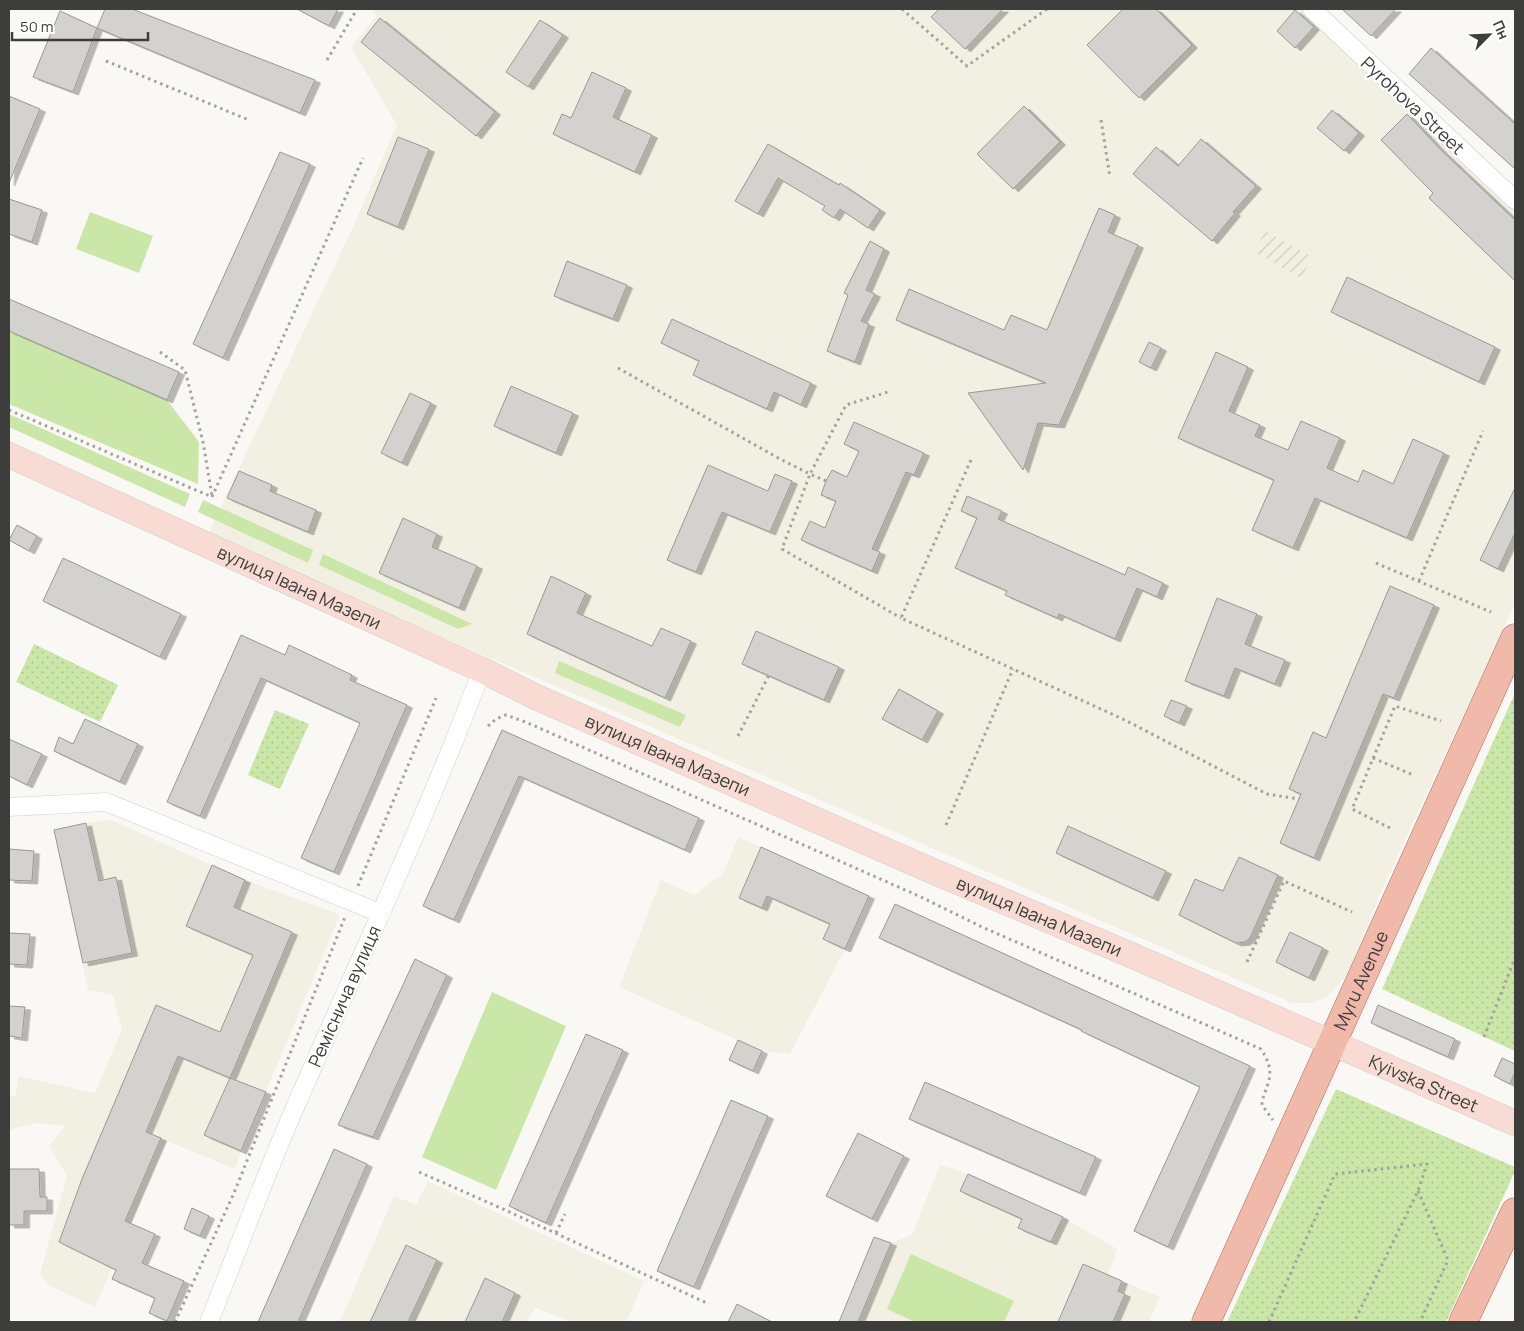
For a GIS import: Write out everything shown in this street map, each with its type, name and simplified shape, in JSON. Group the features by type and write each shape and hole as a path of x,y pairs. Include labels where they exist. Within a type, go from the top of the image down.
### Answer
{"main road":[{"name":"вулиця Івана Мазепи","path":"9,455 482,670 544,701 1332,1044"},
{"name":"Myru Avenue","path":"1206,1322 1515,638"},
{"name":"Kyivska Street","path":"1332,1044 1515,1124"},
{"path":"1463,1322 1515,1212"}],"street":[{"name":"Pyrohova Street","path":"1312,9 1515,200"},
{"name":"Реміснича вулиця","path":"208,1322 292,1114 464,717 482,670"},
{"path":"9,807 106,802 380,913"}],"path":[{"path":"326,60 357,9"},
{"path":"902,9 967,66 1047,9"},
{"path":"106,62 249,120"},
{"path":"1101,120 1110,177"},
{"path":"212,497 362,158"},
{"path":"160,352 184,370 204,442 212,497"},
{"path":"618,368 780,459 826,481"},
{"path":"888,392 846,405 810,474 782,549 900,618 1125,720 1267,794 1299,799"},
{"path":"9,410 212,497"},
{"path":"1419,580 1483,431"},
{"path":"900,618 971,460"},
{"path":"1376,563 1490,612"},
{"path":"946,825 1013,669"},
{"path":"738,736 769,675"},
{"path":"175,1322 234,1193 436,698"},
{"path":"1390,828 1352,809 1395,706 1441,721"},
{"path":"488,726 496,719 506,715 528,723 913,894 982,927 1261,1049 1268,1060 1271,1072 1262,1105 1273,1121"},
{"path":"1373,758 1413,775"},
{"path":"1246,962 1284,881 1352,912"},
{"path":"1484,1037 1515,958"},
{"path":"1269,1322 1335,1174 1427,1164 1418,1190 1354,1322"},
{"path":"419,1172 709,1304"},
{"path":"1418,1190 1448,1260 1420,1322"},
{"path":"556,1233 565,1214"},
{"path":"524,1225 525,1219"}],"shaded area":[{"path":"373,9 1304,9 1515,205 1515,603 1382,890 1347,975 1327,997 1312,1003 1292,1003 207,536 353,227 397,125 351,47 376,17"},
{"path":"1265,231 1313,257 1301,278 1254,252"},
{"path":"111,820 245,880 340,915 235,1169 167,1141 95,1307 50,1286 40,1274 67,1176 49,1146 65,1126 35,1123 9,1130 9,1095 16,1096 18,1076 95,1093 122,1029 113,995 88,990 54,830"},
{"path":"738,837 869,896 845,949 790,1054 762,1051 619,987 661,880 694,895 723,874"},
{"path":"940,1165 968,1174 1063,1217 1117,1249 1108,1275 1160,1297 1149,1322 858,1322 891,1243 912,1235"},
{"path":"428,1181 644,1281 626,1322 573,1322 536,1308 526,1322 340,1322 394,1196 416,1205"}],"green space":[{"path":"90,212 153,236 139,273 76,249"},
{"path":"9,331 167,400 199,442 198,484 9,404"},
{"path":"9,414 190,494 185,507 9,427"},
{"path":"203,500 313,550 308,563 198,512"},
{"path":"323,554 472,624 458,629 319,565"},
{"path":"34,644 118,685 100,722 16,682"},
{"path":"559,661 686,715 680,727 555,673"},
{"path":"1515,693 1515,1051 1382,989"},
{"path":"275,710 309,724 280,789 248,775"},
{"path":"492,992 566,1026 496,1190 422,1157"},
{"path":"1336,1089 1515,1167 1515,1171 1446,1322 1227,1322"},
{"path":"911,1254 1014,1301 1004,1322 915,1322 887,1309"}],"building":[{"path":"105,9 132,9 315,80 300,113 97,28"},
{"path":"297,9 338,9 329,26"},
{"path":"939,9 1003,9 965,49 931,17"},
{"path":"1123,9 1156,9 1192,45 1139,98 1087,45"},
{"path":"1342,9 1396,9 1371,36"},
{"path":"1295,10 1314,27 1295,48 1277,31"},
{"path":"60,11 97,28 73,92 33,77"},
{"path":"380,18 495,112 476,136 361,42"},
{"path":"540,20 563,35 528,87 506,72"},
{"path":"1431,48 1515,124 1515,169 1409,74"},
{"path":"592,72 626,88 613,117 652,135 635,172 553,134 562,114 571,118"},
{"path":"9,96 40,109 9,183"},
{"path":"1024,106 1060,142 1013,189 977,154"},
{"path":"1332,110 1359,133 1344,151 1317,128"},
{"path":"1407,114 1442,151 1515,220 1515,281 1429,198 1433,193 1381,140"},
{"path":"398,137 429,149 398,227 367,214"},
{"path":"1201,139 1256,186 1233,212 1235,213 1212,241 1133,174 1156,147 1178,166"},
{"path":"768,144 839,185 840,183 880,210 868,228 840,209 834,218 822,210 825,206 778,178 758,214 735,201"},
{"path":"280,152 310,164 223,358 193,344"},
{"path":"9,199 42,210 32,242 9,234"},
{"path":"1099,208 1115,215 1108,232 1138,245 1059,425 1038,423 1023,470 968,393 1046,383 896,320 909,289 1004,330 1011,315 1047,330"},
{"path":"870,241 884,249 866,290 875,294 861,321 869,324 855,362 827,351 848,295 844,293"},
{"path":"567,261 627,285 613,319 554,296"},
{"path":"1347,277 1495,347 1479,382 1331,312"},
{"path":"9,299 179,372 167,400 9,331"},
{"path":"672,319 811,383 801,405 774,392 767,409 693,375 699,361 661,343"},
{"path":"1149,342 1161,348 1151,368 1139,362"},
{"path":"1216,352 1248,367 1229,411 1260,425 1255,436 1288,450 1301,421 1340,438 1327,468 1358,482 1363,470 1393,484 1413,439 1444,453 1407,538 1315,498 1293,548 1252,530 1274,480 1178,438"},
{"path":"511,386 573,413 556,453 494,426"},
{"path":"410,393 431,403 402,463 381,453"},
{"path":"854,422 924,453 914,475 906,472 872,549 880,552 872,571 801,540 810,521 825,528 836,501 821,495 832,470 847,477 859,451 844,444"},
{"path":"708,465 768,491 775,474 792,481 770,532 722,512 696,572 667,560"},
{"path":"239,471 272,485 270,491 316,510 308,532 227,498"},
{"path":"1515,488 1515,533 1498,569 1480,560"},
{"path":"967,496 1002,511 998,519 1125,575 1128,567 1163,583 1157,597 1137,588 1115,639 1059,614 1057,618 1005,595 1007,591 955,568 977,518 961,511"},
{"path":"403,518 437,534 432,547 477,566 459,608 379,573"},
{"path":"17,525 37,536 29,551 9,540"},
{"path":"63,558 181,614 160,657 43,601"},
{"path":"551,576 586,593 577,613 652,646 661,628 691,641 665,698 527,634"},
{"path":"1390,586 1434,605 1394,698 1383,694 1314,858 1280,843 1301,794 1289,789 1313,732 1326,738"},
{"path":"1217,598 1257,614 1245,644 1285,660 1275,684 1235,668 1224,696 1185,681"},
{"path":"756,631 839,667 824,700 742,664"},
{"path":"241,635 285,655 289,645 352,675 350,680 407,705 334,872 301,858 360,723 261,678 200,816 167,802"},
{"path":"899,689 938,711 922,740 882,719"},
{"path":"1171,700 1187,706 1179,723 1164,716"},
{"path":"85,719 138,744 120,782 54,751 59,737 73,744"},
{"path":"502,730 699,818 685,850 519,776 454,920 423,906"},
{"path":"9,739 42,754 27,785 9,776"},
{"path":"86,823 99,881 116,877 132,953 83,963 54,830"},
{"path":"1068,826 1166,871 1153,898 1056,853"},
{"path":"761,847 869,896 845,949 823,939 830,924 767,896 762,908 739,898"},
{"path":"9,849 34,851 32,881 9,880"},
{"path":"1239,857 1278,875 1250,938 1245,942 1236,943 1179,915 1195,879 1223,891"},
{"path":"212,865 245,880 234,907 292,932 230,1078 178,1056 146,1132 161,1138 125,1221 155,1234 142,1263 184,1281 167,1321 149,1313 155,1298 112,1279 116,1270 59,1242 82,1179 156,1005 220,1032 253,955 186,926"},
{"path":"895,904 1250,1066 1168,1247 1134,1231 1200,1087 1082,1030 879,938"},
{"path":"1290,932 1323,948 1309,978 1276,962"},
{"path":"9,933 30,934 27,965 9,964"},
{"path":"415,959 447,975 373,1137 338,1125"},
{"path":"1378,1005 1455,1039 1448,1057 1371,1023"},
{"path":"9,1006 25,1007 22,1038 9,1036"},
{"path":"586,1034 623,1050 546,1223 509,1206"},
{"path":"738,1040 762,1051 753,1071 729,1060"},
{"path":"1502,1058 1515,1064 1515,1072 1510,1084 1494,1076"},
{"path":"230,1078 266,1092 241,1151 204,1135"},
{"path":"925,1082 1096,1157 1080,1193 909,1119"},
{"path":"731,1100 768,1116 694,1287 657,1271"},
{"path":"858,1133 904,1156 872,1219 826,1196"},
{"path":"334,1149 367,1164 298,1322 258,1322"},
{"path":"9,1169 39,1169 40,1197 47,1197 47,1211 24,1211 24,1225 9,1225"},
{"path":"968,1174 1063,1217 1051,1242 1018,1228 1022,1219 960,1191"},
{"path":"192,1208 209,1216 200,1236 184,1229"},
{"path":"874,1237 891,1243 858,1322 839,1322"},
{"path":"406,1245 437,1260 408,1322 370,1322"},
{"path":"1083,1264 1122,1281 1118,1291 1125,1294 1113,1322 1058,1322"},
{"path":"485,1278 515,1293 502,1322 465,1322"},
{"path":"737,1304 772,1322 728,1322"}]}
